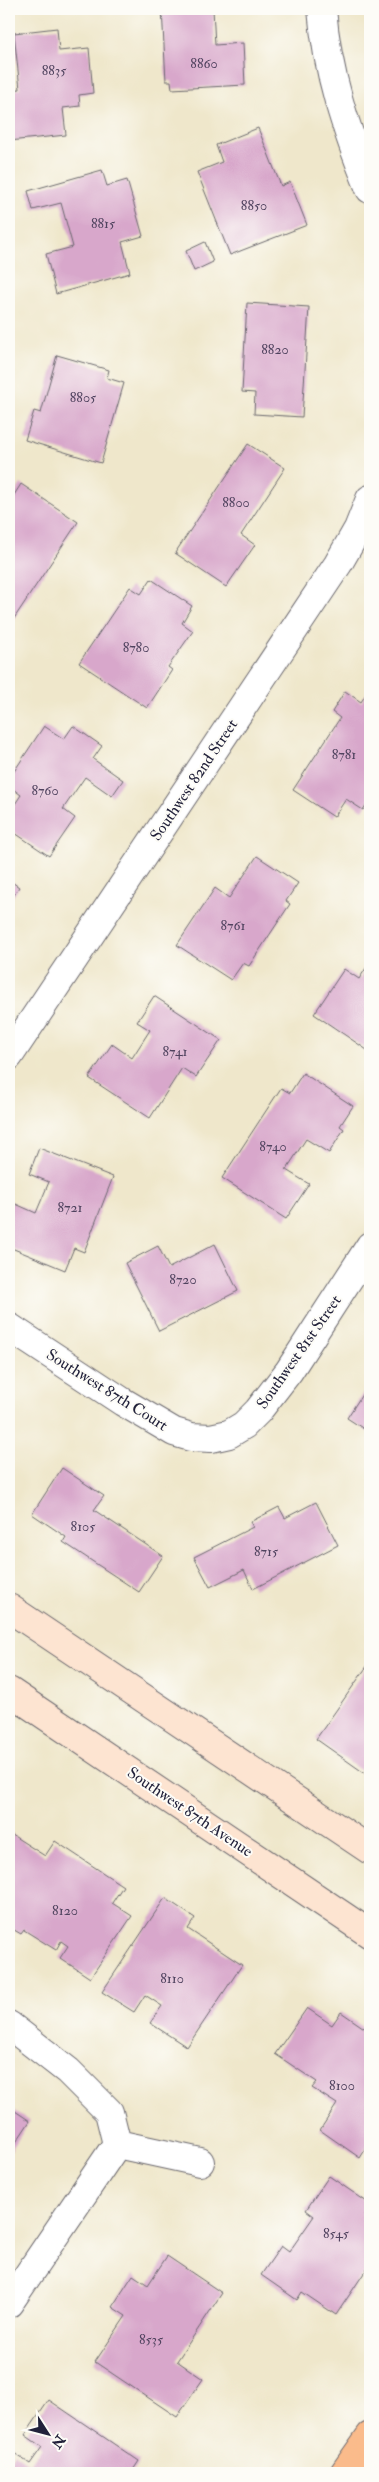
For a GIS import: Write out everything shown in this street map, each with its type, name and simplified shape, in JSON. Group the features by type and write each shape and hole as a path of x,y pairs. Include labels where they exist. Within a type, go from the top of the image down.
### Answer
{"highway":[{"path":"344,2473 370,2436"}],"main road":[{"path":"9,1608 370,1850"},
{"name":"Southwest 87th Avenue","path":"9,1691 370,1934"}],"street":[{"path":"322,9 336,95 351,143 370,189"},
{"name":"Southwest 82nd Street","path":"9,1056 338,564 358,529 370,499"},
{"name":"Southwest 81st Street","path":"210,1438 229,1434 244,1425 258,1412 288,1371 370,1246"},
{"name":"Southwest 87th Court","path":"9,1327 160,1425 191,1437 210,1438"},
{"path":"9,2025 68,2071 109,2112 117,2144 9,2304"},
{"path":"117,2144 200,2162"}],"building":[{"path":"162,9 213,9 215,45 243,43 245,85 172,89 171,81 166,81"},
{"path":"57,28 59,51 89,48 93,93 79,95 80,106 63,108 66,135 9,141 9,90 20,89 14,33"},
{"path":"258,128 281,186 290,182 307,225 230,255 197,172 222,162 216,145"},
{"path":"102,170 107,186 127,180 143,236 122,242 130,273 56,294 46,254 73,247 61,203 33,210 28,191"},
{"path":"205,242 213,262 194,271 186,251"},
{"path":"247,303 309,307 302,417 254,414 255,393 242,392"},
{"path":"57,355 109,370 107,378 124,383 101,463 25,440 34,411 41,413"},
{"path":"248,444 285,468 241,535 255,545 226,587 175,553"},
{"path":"21,484 78,522 9,626 9,503"},
{"path":"151,579 192,606 182,623 193,631 168,667 172,670 147,708 79,663 130,587 141,594"},
{"path":"370,688 370,799 363,810 346,799 334,817 293,790 340,718 332,712 345,691 361,702"},
{"path":"44,726 64,739 73,726 102,746 93,759 123,780 112,796 85,777 63,809 75,818 49,856 9,829 9,813 21,795 9,786 9,779"},
{"path":"257,856 298,883 286,901 290,904 249,966 243,963 231,980 177,945 215,888 229,898"},
{"path":"9,880 19,887 9,903"},
{"path":"370,962 370,1052 314,1014 344,969 359,979"},
{"path":"154,996 221,1040 196,1077 182,1068 150,1118 89,1078 112,1044 132,1058 150,1030 137,1022"},
{"path":"303,1073 353,1106 340,1126 344,1129 329,1153 306,1139 286,1170 309,1184 286,1219 222,1178 281,1088 290,1093"},
{"path":"39,1148 113,1177 84,1252 74,1248 65,1270 9,1247 9,1201 36,1213 49,1182 29,1174"},
{"path":"215,1244 238,1291 159,1331 125,1263 158,1246 169,1268"},
{"path":"370,1382 370,1433 347,1418"},
{"path":"62,1468 104,1496 94,1510 163,1556 139,1592 63,1542 66,1537 32,1514"},
{"path":"316,1502 338,1545 253,1589 244,1570 210,1587 194,1557 253,1527 250,1522 279,1507 285,1518"},
{"path":"370,1662 370,1777 316,1739"},
{"path":"9,1833 45,1856 55,1841 123,1886 112,1903 132,1916 90,1978 60,1958 68,1946 61,1941 56,1950 24,1930 21,1934 9,1927"},
{"path":"165,1898 195,1918 188,1929 242,1965 187,2047 150,2023 162,2006 145,1995 134,2012 102,1992"},
{"path":"307,2008 332,2025 341,2012 370,2032 370,2142 360,2158 320,2130 337,2104 312,2088 317,2082 275,2054"},
{"path":"9,2107 30,2121 9,2153"},
{"path":"329,2176 370,2204 370,2209 365,2216 370,2220 370,2264 336,2315 302,2292 297,2300 261,2275 281,2246 289,2252 314,2216 306,2210"},
{"path":"167,2256 222,2293 177,2361 203,2379 177,2417 95,2362 126,2316 112,2307 133,2275 148,2285"},
{"path":"49,2400 139,2461 131,2473 9,2473 9,2461 14,2453 30,2464 42,2447 25,2435"}]}
